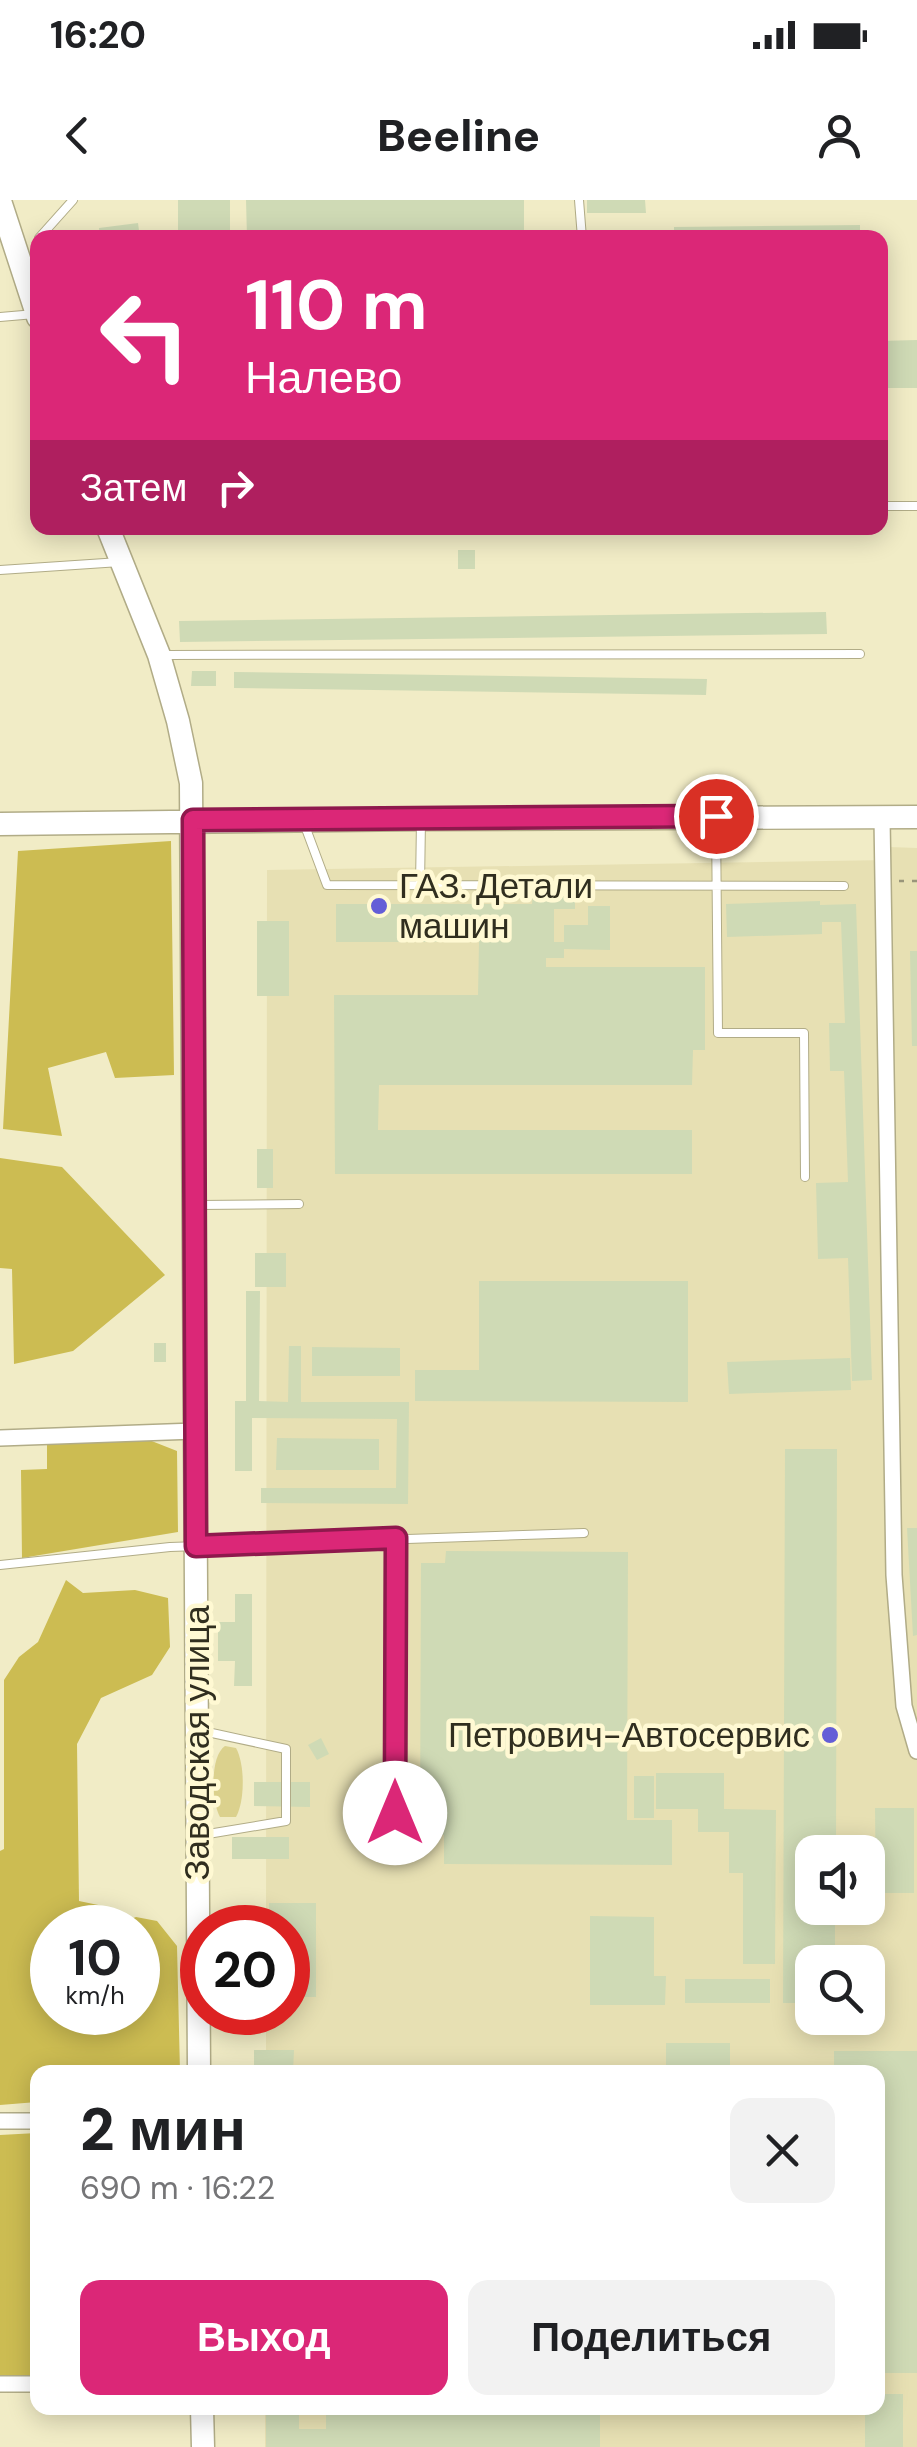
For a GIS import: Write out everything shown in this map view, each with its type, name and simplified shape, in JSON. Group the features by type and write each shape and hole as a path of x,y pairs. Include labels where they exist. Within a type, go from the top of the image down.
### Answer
{"main road":[{"path":"0,201 30,294"},
{"name":"Заводская улица","path":"110,535 159,655 191,784 199,2065"},
{"path":"0,824 716,816 917,818"},
{"path":"202,2415 203,2447"}],"street":[{"path":"882,818 894,1575 904,1706 917,1751"},
{"path":"0,1438 195,1431"},
{"path":"0,2122 30,2121"},
{"path":"0,2384 30,2384"}],"lane":[{"path":"45,230 73,200"},
{"path":"579,200 581,230"},
{"path":"19,260 30,247"},
{"path":"0,316 30,316"},
{"path":"888,506 917,506"},
{"path":"1,571 120,562"},
{"path":"159,655 860,654"},
{"path":"716,816 718,1034 804,1033 806,1177"},
{"path":"420,886 421,818"},
{"path":"303,820 327,885 844,886"},
{"path":"194,1204 300,1204"},
{"path":"0,1565 196,1546 584,1533"},
{"path":"395,1813 396,1538"},
{"path":"197,1729 286,1749 286,1821 198,1835"}],"shaded area":[{"path":"171,841 174,1075 115,1078 106,1052 48,1068 62,1136 3,1129 18,851"},
{"path":"889,847 917,848 917,2447 265,2447 265,2415 885,2415 885,2065 266,2065 266,2035 310,2035 310,1905 266,1905 267,870 889,860"},
{"path":"0,1158 62,1167 165,1275 73,1351 14,1364 12,1269 0,1268"},
{"path":"144,1438 177,1451 178,1532 22,1558 21,1470 47,1469 47,1445"},
{"path":"66,1580 83,1593 135,1590 168,1598 170,1647 152,1675 101,1698 77,1744 79,1901 98,1905 30,1905 30,2035 160,2035 160,1925 177,1946 180,2065 30,2065 30,2103 0,2105 0,1851 4,1849 4,1680 19,1657 38,1642"},
{"path":"225,1746 236,1748 241,1763 242,1792 236,1817 220,1817 215,1801 214,1769"},
{"path":"30,2133 30,2378 0,2377 0,2135"}],"building":[{"path":"178,200 230,200 230,230 178,230"},
{"path":"246,200 524,200 524,230 247,230"},
{"path":"587,200 645,200 646,213 587,213"},
{"path":"138,223 139,230 99,230"},
{"path":"860,225 860,230 674,230"},
{"path":"917,340 917,388 888,388 888,341"},
{"path":"458,550 475,550 475,569 458,569"},
{"path":"826,612 827,634 180,642 179,621"},
{"path":"192,671 216,671 216,686 191,686"},
{"path":"234,672 707,679 706,695 234,688"},
{"path":"533,893 575,893 575,909 554,909 554,942 564,942 564,925 588,925 588,906 610,906 610,950 564,949 564,958 546,958 546,967 705,967 705,1050 693,1050 692,1085 379,1085 378,1130 692,1130 692,1174 335,1174 334,995 478,995 479,942 336,942 336,904 532,904"},
{"path":"820,901 820,905 856,904 872,1380 852,1381 848,1258 818,1259 816,1183 848,1182 844,1071 830,1071 829,1023 845,1023 841,922 822,922 822,934 727,937 726,904"},
{"path":"257,921 289,921 289,996 257,996"},
{"path":"910,951 917,951 917,1046 912,1046"},
{"path":"257,1149 273,1149 273,1188 257,1188"},
{"path":"255,1253 286,1253 286,1287 255,1287"},
{"path":"479,1281 688,1281 688,1402 415,1401 415,1370 479,1370"},
{"path":"246,1291 260,1291 259,1401 288,1402 289,1346 301,1346 301,1402 409,1402 408,1504 261,1503 261,1488 396,1488 397,1419 252,1418 252,1471 235,1471 235,1401 246,1401"},
{"path":"154,1343 166,1343 166,1362 154,1362"},
{"path":"312,1347 400,1348 400,1376 312,1376"},
{"path":"850,1358 851,1390 729,1394 727,1362"},
{"path":"277,1438 379,1439 379,1470 276,1470"},
{"path":"785,1449 837,1449 836,1835 795,1835 795,1925 835,1925 835,1945 795,1945 795,2003 783,2003"},
{"path":"907,1528 917,1528 917,1635 913,1636"},
{"path":"446,1551 628,1552 627,1820 672,1820 672,1865 444,1864 444,1835 420,1835 421,1563 445,1563"},
{"path":"235,1594 252,1594 252,1686 234,1686 235,1661 218,1661 218,1622 235,1622"},
{"path":"321,1738 329,1754 317,1760 308,1745"},
{"path":"656,1773 724,1773 724,1809 776,1810 775,1964 743,1964 743,1873 729,1873 729,1832 698,1832 698,1809 656,1809"},
{"path":"634,1776 654,1776 654,1818 634,1818"},
{"path":"254,1782 310,1782 310,1807 254,1806"},
{"path":"875,1808 914,1808 914,1893 885,1893 885,1835 875,1835"},
{"path":"232,1837 289,1837 289,1859 232,1859"},
{"path":"316,1903 316,1997 310,1997 310,1905 269,1905"},
{"path":"590,1916 654,1917 654,1976 666,1976 665,2005 590,2005"},
{"path":"685,1979 770,1979 770,2003 685,2003"},
{"path":"666,2043 730,2043 730,2065 666,2065"},
{"path":"254,2050 294,2050 293,2065 254,2065"},
{"path":"834,2051 917,2051 917,2373 885,2373 885,2065 834,2065"},
{"path":"885,2394 903,2394 903,2447 865,2447 865,2415 885,2415"},
{"path":"266,2415 299,2415 299,2429 326,2429 326,2415 600,2415 600,2447 266,2447"}],"place":[{"name":"ГАЗ. Детали машин","path":"379,906"},
{"name":"Петрович-Автосервис","path":"830,1735"}],"route":[{"path":"395,1813 396,1538 196,1546 193,820 716,816"}]}
